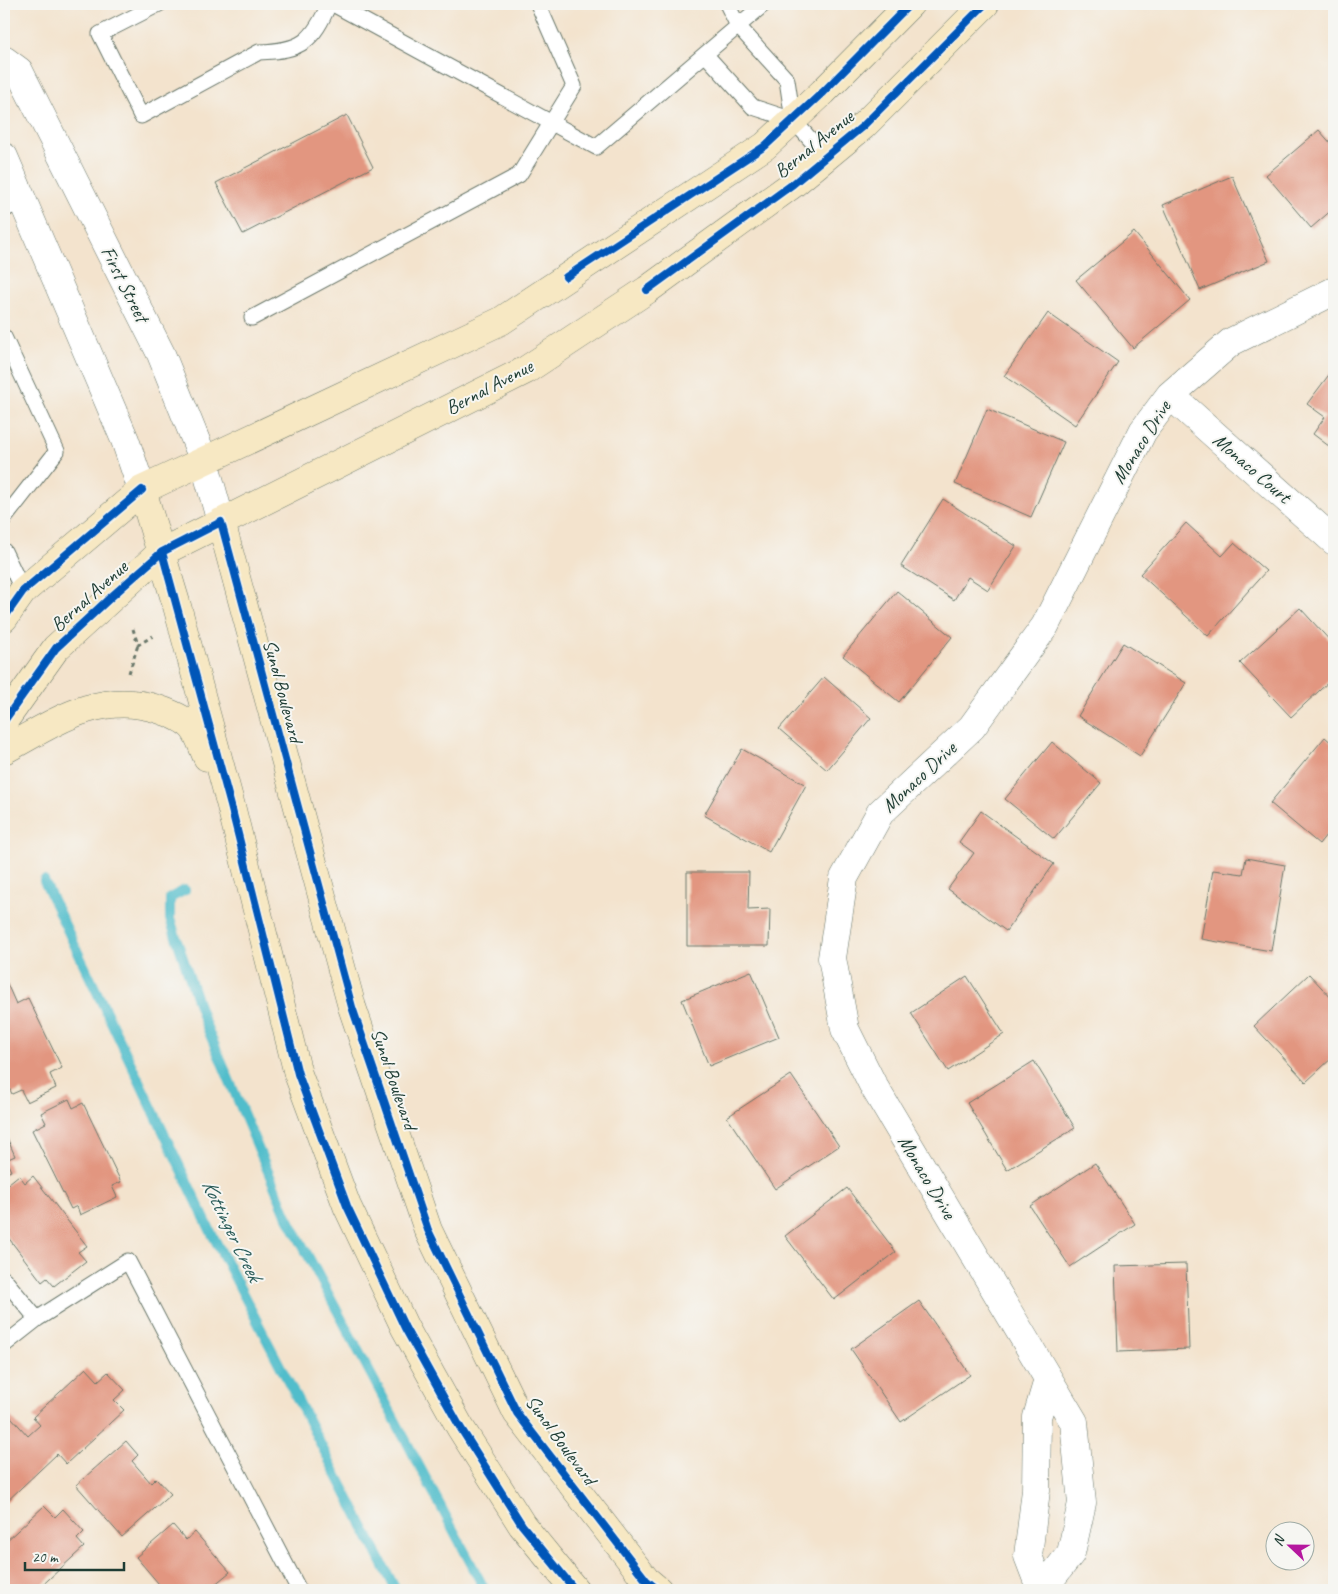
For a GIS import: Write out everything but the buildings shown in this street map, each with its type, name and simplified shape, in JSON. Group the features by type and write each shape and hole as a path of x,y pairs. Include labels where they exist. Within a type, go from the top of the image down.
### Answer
{"main road":[{"name":"Bernal Avenue","path":"4,618 23,591 142,490 501,321 765,146 824,92 910,4"},
{"name":"Bernal Avenue","path":"4,721 56,648 162,552 526,370 654,284 794,184 863,126 986,4"},
{"path":"142,490 162,552 231,806 298,1074 347,1206 405,1328 460,1427 522,1525 575,1590"},
{"name":"Sunol Boulevard","path":"221,522 352,1007 428,1230 517,1413 646,1580 658,1590"},
{"path":"4,750 69,715 110,702 144,704 172,713 194,729 231,806"}],"street":[{"name":"First Street","path":"4,60 19,71 161,354 204,461 221,522"},
{"path":"4,157 14,205 125,440 142,490"},
{"name":"Monaco Drive","path":"1041,1590 1071,1553 1082,1503 1074,1422 873,1085 845,1029 832,958 844,878 880,813 972,727 1045,626 1143,431 1170,395 1231,342 1334,291"},
{"name":"Monaco Court","path":"1170,395 1334,541"},
{"name":"Monaco Drive","path":"1041,1590 1028,1556 1036,1490 1037,1417 1048,1380"}],"lane":[{"path":"159,4 100,34 141,116 259,52 279,52 310,38 319,26 329,4"},
{"path":"333,4 596,147 764,4"},
{"path":"252,318 519,175 574,86 538,4"},
{"path":"727,4 738,26 787,80 793,120"},
{"path":"706,54 753,107 793,120 826,157"},
{"path":"4,337 58,451 4,519"},
{"path":"4,551 23,591"},
{"path":"4,1345 37,1319 128,1261 299,1590"},
{"path":"4,1279 37,1319"}],"path":[{"path":"126,680 138,645 133,629"},
{"path":"138,645 155,634"}],"waterway":[{"name":"Kottinger Creek","path":"44,881 211,1232 396,1590"},
{"path":"185,890 170,898 170,919 203,1018 286,1214 485,1590"}],"cycle path":[{"path":"566,277 765,146 823,92 910,4"},
{"path":"647,290 793,184 863,126 985,4"},
{"path":"4,618 23,591 142,490"},
{"path":"4,721 56,648 111,597 162,552 221,522 352,1007 428,1230 517,1413 646,1580 658,1590"},
{"path":"162,552 231,806 298,1074 347,1206 405,1328 460,1427 522,1525 575,1590"}]}
